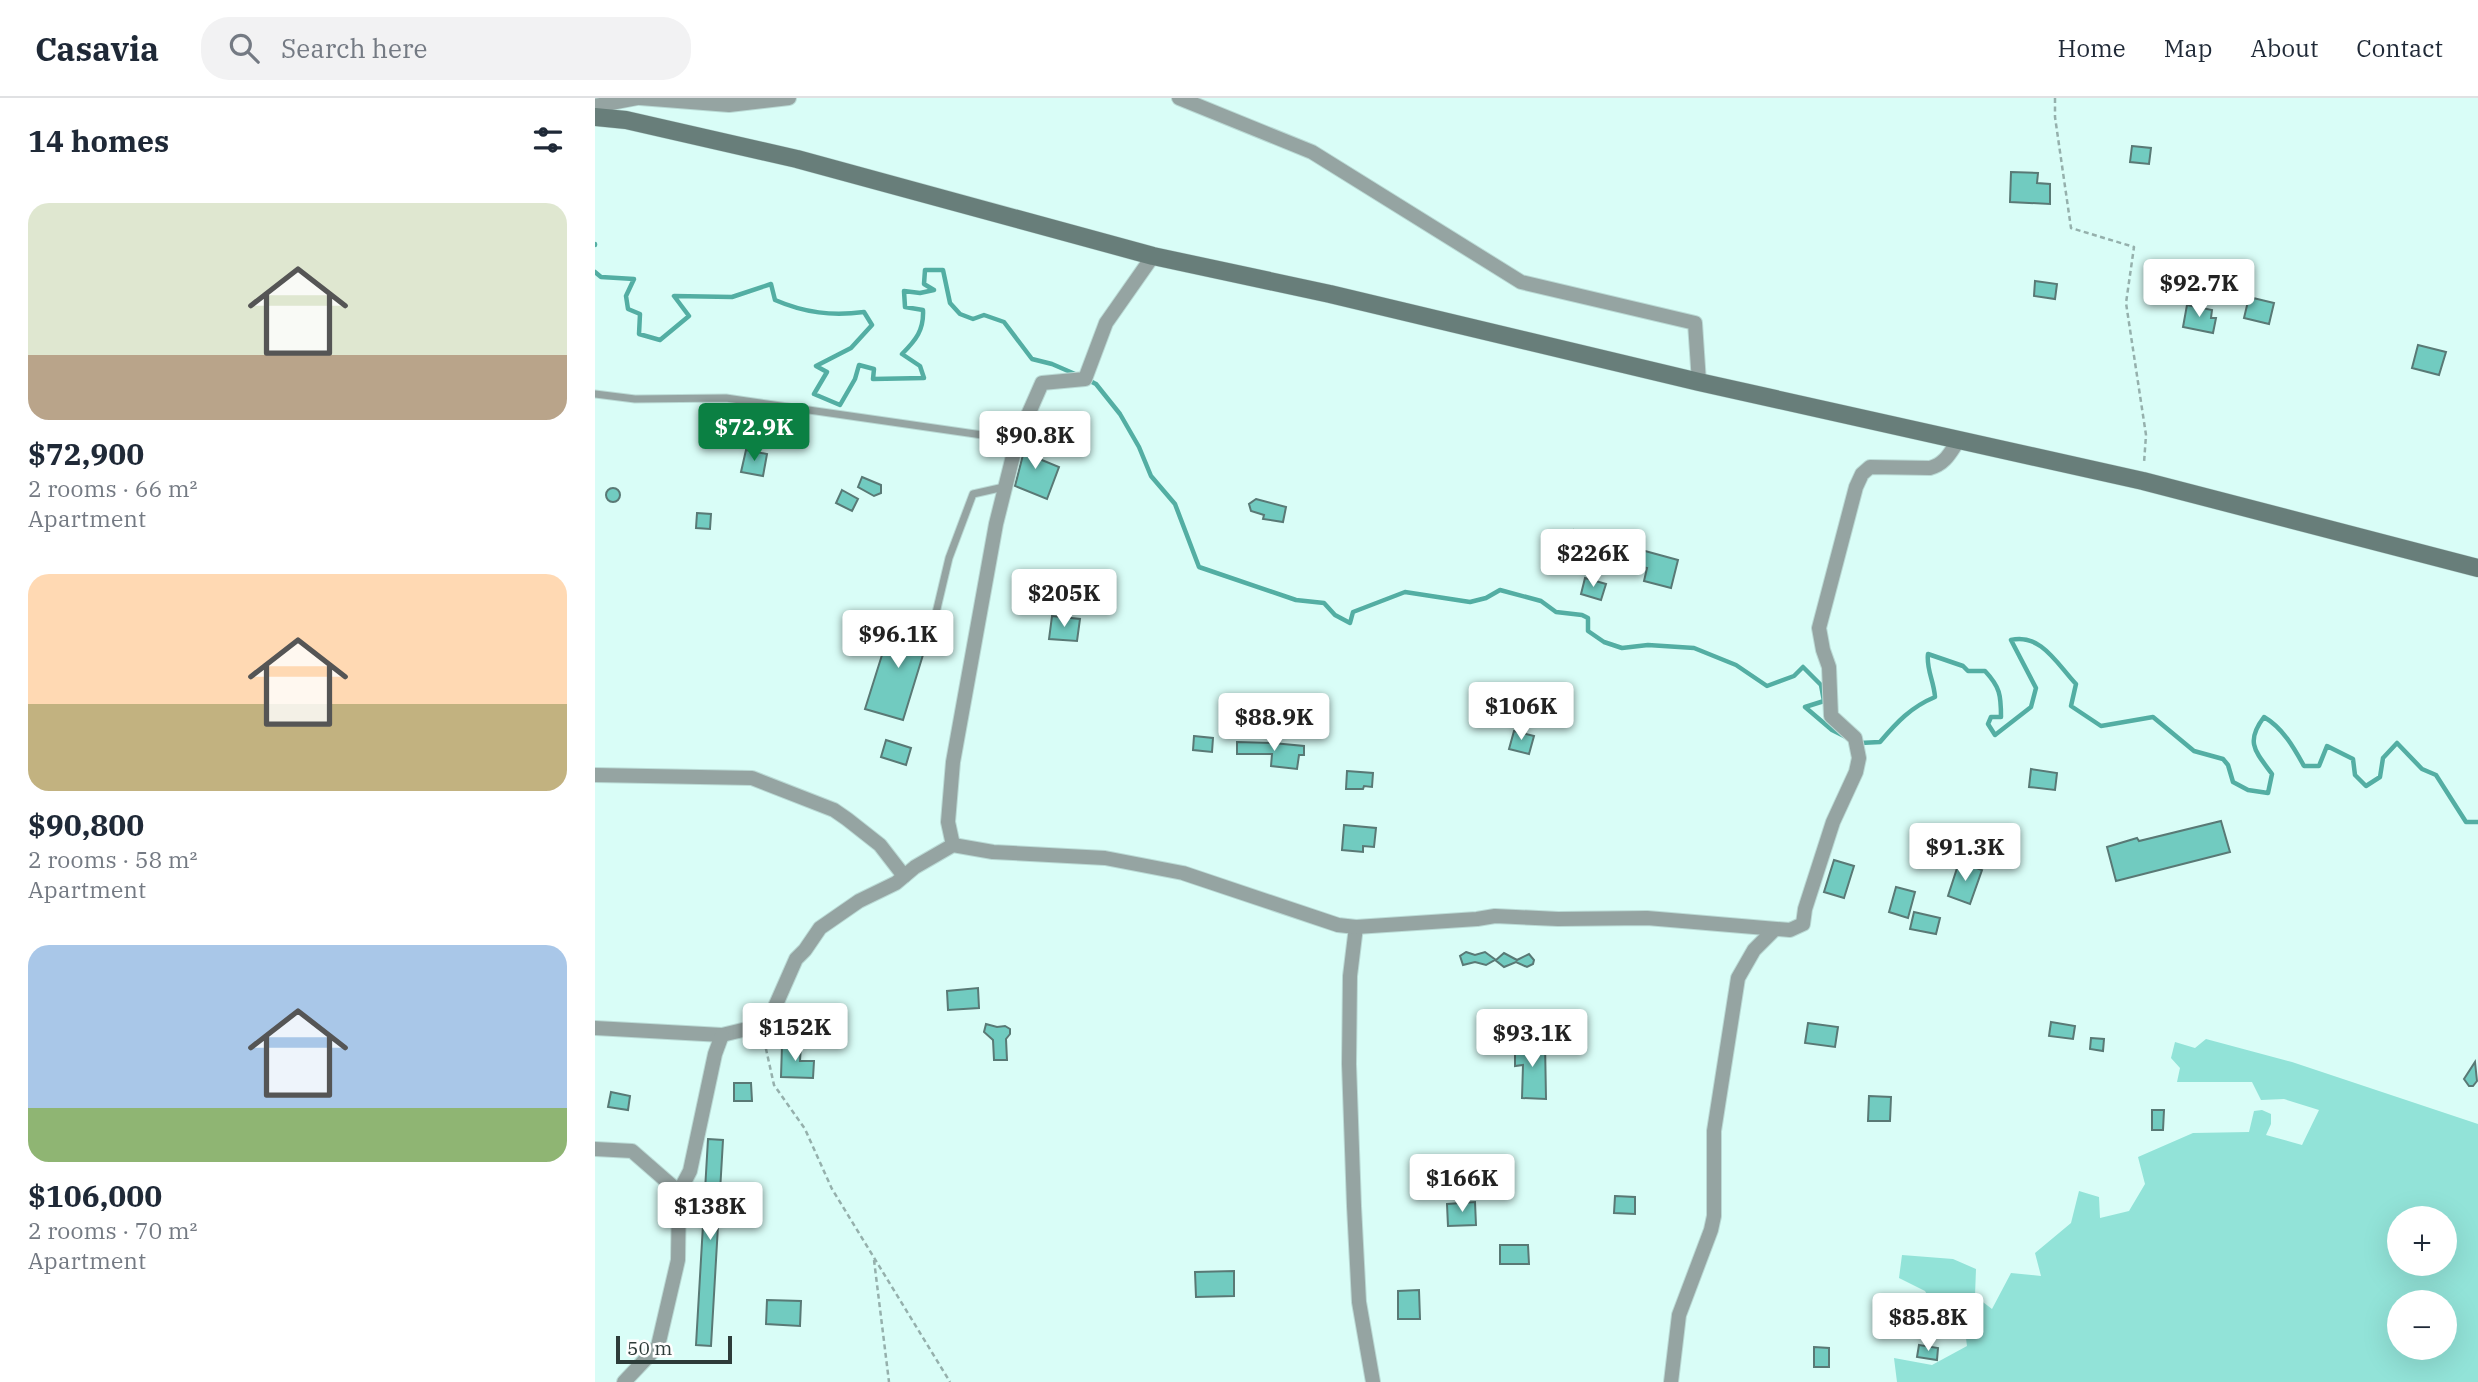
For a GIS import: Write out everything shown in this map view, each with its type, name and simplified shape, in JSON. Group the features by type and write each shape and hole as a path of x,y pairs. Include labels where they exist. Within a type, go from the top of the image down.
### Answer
{"main road":[{"path":"595,117 626,120 797,159 1153,256 1330,294 1699,382 2143,481 2478,568"}],"street":[{"path":"595,106 639,98 729,105 789,98"},
{"path":"1179,98 1312,152 1521,282 1695,323 1699,382"},
{"path":"953,845 948,822 953,762 1004,486 1017,440 1042,383 1085,379 1106,323 1153,256"},
{"path":"595,1027 722,1035 755,1027 774,1009 796,959 820,928 859,901 896,883 953,845 993,852 1105,858 1183,873 1338,925 1356,927 1495,916 1558,919 1647,918 1790,930 1803,924 1805,909 1833,822 1860,758 1855,738 1831,716 1829,667 1819,628 1856,487 1862,474 1870,467 1939,466 1947,459 1958,441"},
{"path":"595,775 752,778 834,810 880,845 904,876"},
{"path":"1356,927 1350,976 1349,1064 1353,1193 1360,1302 1373,1382"},
{"path":"1671,1382 1679,1315 1714,1216 1714,1131 1738,978 1754,950 1774,930"},
{"path":"624,1382 658,1346 678,1260 679,1192 690,1171 715,1054 722,1035"},
{"path":"595,1149 632,1151 679,1192"}],"lane":[{"path":"595,394 635,399 726,398 1017,440"},
{"path":"935,617 949,558 973,494 1004,486"}],"path":[{"path":"2055,98 2055,117 2071,228 2134,247 2126,303 2146,435 2143,481"},
{"path":"761,1023 774,1085 805,1129 832,1189 950,1382"},
{"path":"874,1259 889,1382"}],"shaded area":[{"path":"2206,1039 2292,1062 2478,1124 2478,1382 1897,1382 1894,1358 1932,1365 1967,1346 1963,1315 1940,1316 1925,1291 1899,1278 1902,1255 1953,1259 1976,1269 1975,1296 1992,1309 2011,1273 2041,1276 2035,1253 2071,1223 2079,1191 2099,1197 2100,1218 2129,1211 2145,1184 2138,1157 2193,1133 2249,1132 2254,1111 2262,1110 2271,1114 2271,1124 2266,1135 2302,1145 2319,1110 2284,1099 2261,1100 2252,1082 2177,1082 2180,1068 2171,1058 2175,1042 2195,1048"}],"building":[{"path":"2132,146 2151,148 2149,164 2130,162"},
{"path":"2011,172 2038,173 2037,183 2050,184 2050,204 2010,202"},
{"path":"2035,281 2057,284 2055,299 2034,296"},
{"path":"2249,297 2274,303 2269,324 2244,318"},
{"path":"2187,305 2212,310 2211,318 2216,318 2213,333 2183,327"},
{"path":"2418,345 2446,352 2439,375 2412,368"},
{"path":"1035,424 1037,458 1059,467 1047,499 1015,486 1026,443"},
{"path":"746,450 767,454 763,476 741,472"},
{"path":"862,477 881,485 881,493 874,496 858,487"},
{"path":"610,488 616,488 620,495 616,502 610,502 606,498 606,492"},
{"path":"842,490 858,499 852,511 836,503"},
{"path":"1256,499 1286,507 1283,522 1263,519 1264,515 1251,511 1249,504"},
{"path":"697,513 711,514 710,529 696,528"},
{"path":"1574,530 1678,560 1671,588 1644,581 1647,568 1597,557 1595,562 1568,555"},
{"path":"1585,578 1606,584 1601,600 1581,594"},
{"path":"1052,616 1080,619 1077,641 1049,639"},
{"path":"893,620 930,632 903,720 865,709"},
{"path":"1514,731 1534,736 1529,754 1509,749"},
{"path":"1194,736 1213,738 1212,752 1193,750"},
{"path":"886,740 911,748 906,765 881,757"},
{"path":"1237,742 1304,746 1304,755 1299,755 1297,769 1271,766 1272,754 1237,754"},
{"path":"2031,769 2057,773 2055,790 2029,787"},
{"path":"1347,771 1373,773 1372,787 1346,789"},
{"path":"2221,821 2230,852 2116,881 2107,847 2137,838 2139,841"},
{"path":"1344,825 1376,828 1374,847 1363,846 1363,852 1342,850"},
{"path":"1834,860 1854,866 1844,898 1824,892"},
{"path":"1959,862 1982,870 1970,904 1948,896"},
{"path":"1896,887 1915,892 1908,918 1889,912"},
{"path":"1914,912 1940,918 1936,934 1910,929"},
{"path":"1466,952 1475,955 1485,952 1496,960 1504,953 1517,960 1529,954 1534,960 1533,964 1527,967 1516,962 1504,967 1495,960 1486,965 1475,962 1463,965 1460,956"},
{"path":"978,988 979,1008 948,1010 947,991"},
{"path":"2051,1022 2075,1026 2073,1039 2049,1036"},
{"path":"1808,1023 1838,1027 1835,1047 1805,1043"},
{"path":"986,1024 1010,1029 1006,1039 1007,1060 994,1060 993,1040 984,1032"},
{"path":"2091,1038 2104,1039 2103,1051 2090,1049"},
{"path":"1515,1042 1545,1042 1546,1099 1522,1098 1523,1065 1515,1066"},
{"path":"782,1045 801,1045 800,1061 814,1061 813,1078 781,1077"},
{"path":"2475,1062 2477,1081 2473,1086 2469,1086 2464,1079"},
{"path":"734,1083 751,1083 752,1101 734,1101"},
{"path":"611,1092 630,1096 628,1110 608,1107"},
{"path":"1869,1096 1891,1097 1890,1121 1868,1121"},
{"path":"2152,1110 2164,1110 2163,1130 2152,1130"},
{"path":"708,1139 723,1140 711,1346 696,1345"},
{"path":"1615,1196 1635,1197 1635,1214 1614,1213"},
{"path":"1475,1202 1476,1225 1448,1226 1447,1204"},
{"path":"1500,1245 1528,1245 1529,1264 1500,1264"},
{"path":"1234,1271 1234,1296 1196,1297 1195,1272"},
{"path":"1419,1290 1420,1319 1398,1319 1398,1291"},
{"path":"767,1300 801,1301 800,1326 766,1324"},
{"path":"1919,1345 1938,1348 1937,1360 1917,1357"},
{"path":"1814,1347 1829,1348 1829,1367 1814,1367"}],"waterway":[{"path":"595,272 601,277 634,279 626,296 628,309 640,314 639,334 660,340 689,316 674,296 732,297 771,284 775,300 797,308 841,314 864,312 872,325 851,348 816,366 827,372 814,394 840,405 855,379 859,365 874,369 873,379 924,378 920,366 902,354 918,334 923,317 923,310 905,307 904,291 920,293 934,290 924,284 925,270 943,270 950,303 960,314 973,319 984,315 1004,322 1032,359 1075,374"},
{"path":"1086,379 1096,384 1120,414 1139,447 1151,476 1175,504 1199,567 1296,600 1324,603 1335,615 1350,623 1353,612 1405,592 1470,602 1486,598 1500,590 1541,601 1556,612 1582,615 1588,618 1588,631 1604,642 1622,648 1648,645 1694,648 1736,665 1767,686 1794,676 1803,667 1821,685 1824,701 1805,707 1832,730 1846,737"},
{"path":"1860,743 1880,742 1905,716 1935,697 1928,654 1963,666 1968,671 1985,671 1990,677 1997,687 2001,703 2001,717 1991,717 1988,724 1995,735 2031,707 2036,688 2011,640 2022,639 2031,641 2048,652 2076,684 2071,706 2101,726 2153,717 2194,751 2223,759 2228,765 2233,782 2248,790 2268,793 2272,774 2257,752 2254,740 2264,717 2292,745 2304,766 2319,766 2327,746 2353,759 2355,775 2366,786 2380,777 2383,758 2397,743 2422,769 2436,775 2466,822 2478,822"}]}
